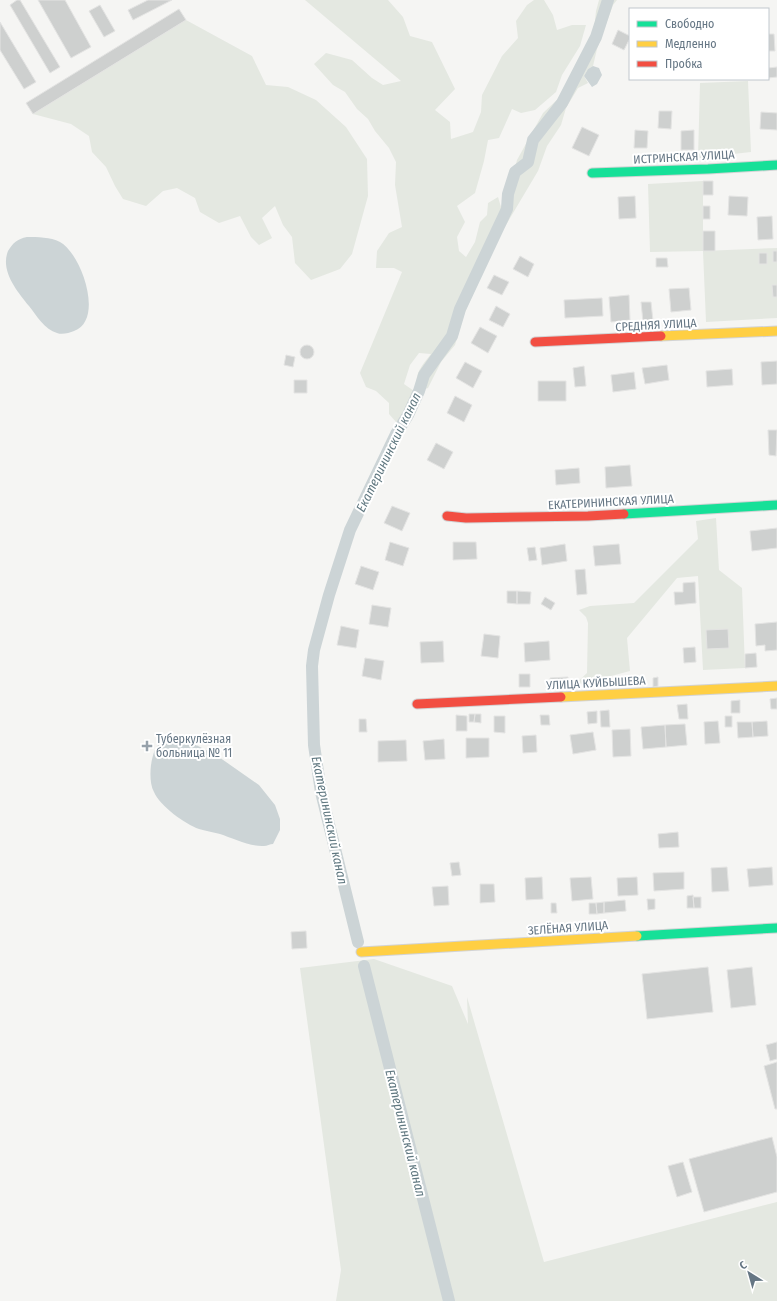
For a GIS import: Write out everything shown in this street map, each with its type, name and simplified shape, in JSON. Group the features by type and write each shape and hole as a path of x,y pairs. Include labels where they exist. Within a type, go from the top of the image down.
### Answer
{"street":[{"name":"ИСТРИНСКАЯ УЛИЦА","path":"592,173 777,165"},
{"name":"СРЕДНЯЯ УЛИЦА","path":"535,342 777,331"},
{"name":"ЕКАТЕРИНИНСКАЯ УЛИЦА","path":"447,516 466,518 588,516 777,504"},
{"name":"УЛИЦА КУЙБЫШЕВА","path":"417,704 777,686"},
{"name":"ЗЕЛЁНАЯ УЛИЦА","path":"361,952 777,928"}],"shaded area":[{"path":"305,0 388,0 403,17 410,36 432,42 455,89 435,110 450,122 451,139 473,132 481,112 482,95 502,56 518,38 516,21 527,5 534,0 544,0 553,15 557,30 572,25 586,25 580,46 562,75 556,92 535,110 521,113 512,109 499,138 488,140 475,193 457,206 465,222 457,237 459,251 466,257 475,242 480,222 487,215 488,203 498,197 501,207 510,186 517,160 543,113 561,96 587,51 594,30 599,0 617,0 613,5 597,49 593,66 588,69 584,76 588,83 578,88 566,108 561,125 547,146 538,171 500,235 465,312 455,345 441,362 428,388 419,391 417,385 417,375 431,354 419,353 410,365 404,384 414,391 414,397 407,407 404,417 396,422 389,414 389,403 376,391 366,387 360,373 402,272 394,268 376,268 377,251 389,233 402,227 395,185 396,162 389,148 375,131 368,119 357,109 345,92 333,85 314,64 326,53 352,60 372,78 383,85 401,81"},
{"path":"186,20 252,56 266,85 288,87 316,100 346,127 367,159 368,196 352,254 340,269 311,280 295,263 292,237 283,225 275,206 262,218 272,238 259,245 251,237 240,216 219,223 200,212 195,198 177,188 163,191 146,206 123,199 106,167 92,152 89,136 71,124 33,114"},
{"path":"593,66 599,68 602,75 597,84 592,87 584,76 588,69"},
{"path":"748,81 751,152 698,158 700,83"},
{"path":"703,181 703,251 650,252 648,184"},
{"path":"27,237 48,238 60,242 68,249 82,272 89,301 88,314 83,324 74,331 61,334 45,326 11,280 6,266 8,251 16,242"},
{"path":"777,248 777,318 706,322 703,251"},
{"path":"716,518 719,570 742,588 745,668 703,670 698,576 677,578 627,638 630,671 573,686 587,673 588,623 586,617 579,610 590,606 634,603 698,539 696,521"},
{"path":"168,738 184,739 216,755 259,785 275,805 280,819 280,830 273,844 264,846 253,845 199,829 180,819 167,809 157,797 153,789 151,768 153,755 156,748 160,743"},
{"path":"374,959 452,986 468,1024 467,997 544,1262 777,1202 777,1301 336,1301 341,1270 300,968"}],"building":[{"path":"17,0 20,0 60,67 50,73 10,5"},
{"path":"38,0 65,0 91,47 71,58"},
{"path":"148,0 172,0 133,20 128,10"},
{"path":"100,5 115,31 104,37 89,11"},
{"path":"179,9 186,20 33,114 26,103"},
{"path":"0,22 36,82 24,89 0,50"},
{"path":"618,30 629,36 629,40 624,50 612,44"},
{"path":"769,34 774,34 775,51 769,51"},
{"path":"777,67 777,77 769,78 769,68"},
{"path":"659,111 672,111 671,129 658,128"},
{"path":"761,112 777,113 777,130 760,129"},
{"path":"582,127 599,135 589,156 572,148"},
{"path":"635,130 648,131 647,148 634,148"},
{"path":"694,130 694,150 681,150 681,131"},
{"path":"703,181 713,181 713,195 703,195"},
{"path":"635,196 636,218 619,219 618,197"},
{"path":"729,196 748,197 747,216 728,215"},
{"path":"703,206 710,206 710,219 703,219"},
{"path":"772,216 773,239 758,240 757,217"},
{"path":"703,231 715,231 715,251 703,251"},
{"path":"773,251 777,251 777,262 773,262"},
{"path":"759,253 767,253 767,264 759,264"},
{"path":"520,256 534,264 528,277 513,269"},
{"path":"656,258 667,258 668,267 656,267"},
{"path":"494,275 509,282 502,295 487,288"},
{"path":"772,285 777,285 777,297 773,297"},
{"path":"689,288 691,310 671,312 669,289"},
{"path":"629,295 630,320 611,322 609,297"},
{"path":"602,298 603,316 565,318 564,300"},
{"path":"641,302 651,302 653,321 643,322"},
{"path":"496,306 510,314 503,327 489,320"},
{"path":"480,327 497,336 488,353 471,343"},
{"path":"307,345 312,347 314,352 312,357 307,359 302,357 300,352 302,347"},
{"path":"286,355 295,357 293,367 284,365"},
{"path":"777,361 777,384 762,385 761,362"},
{"path":"465,362 482,371 473,388 456,378"},
{"path":"667,365 669,380 645,384 642,368"},
{"path":"584,366 586,386 575,387 573,368"},
{"path":"732,369 733,385 707,387 706,371"},
{"path":"634,372 636,389 613,392 611,375"},
{"path":"294,380 307,380 307,393 294,393"},
{"path":"538,381 566,381 566,401 538,401"},
{"path":"455,396 472,405 464,422 447,413"},
{"path":"768,430 777,430 776,456 769,455"},
{"path":"436,443 453,452 444,469 427,460"},
{"path":"630,465 632,486 606,488 605,467"},
{"path":"579,468 580,483 556,485 555,470"},
{"path":"392,506 410,513 402,531 384,523"},
{"path":"777,528 777,548 752,551 750,531"},
{"path":"390,542 409,548 403,566 385,560"},
{"path":"453,542 476,542 477,559 453,560"},
{"path":"565,544 567,561 542,565 540,548"},
{"path":"619,544 621,564 595,566 593,546"},
{"path":"535,547 537,560 529,561 527,548"},
{"path":"361,566 379,572 373,590 355,584"},
{"path":"585,569 587,594 577,595 575,570"},
{"path":"695,582 696,603 675,605 674,592 683,592 683,583"},
{"path":"507,591 517,591 517,604 507,603"},
{"path":"517,591 531,592 530,604 517,604"},
{"path":"545,597 555,603 551,610 541,604"},
{"path":"372,605 391,608 388,627 369,624"},
{"path":"777,622 777,650 765,651 765,645 756,646 755,624"},
{"path":"341,626 359,630 356,648 337,645"},
{"path":"728,629 729,648 707,649 706,630"},
{"path":"484,634 500,636 498,658 481,656"},
{"path":"443,641 444,662 421,663 420,642"},
{"path":"549,641 550,660 525,662 524,643"},
{"path":"695,647 696,662 684,663 683,648"},
{"path":"756,653 757,667 745,668 745,654"},
{"path":"365,658 384,661 381,680 362,676"},
{"path":"519,674 530,674 530,687 519,687"},
{"path":"568,677 568,686 550,686 550,678"},
{"path":"658,677 658,686 653,687 653,678"},
{"path":"777,698 777,709 771,709 770,699"},
{"path":"740,700 740,713 731,713 731,701"},
{"path":"687,704 688,719 679,719 677,705"},
{"path":"609,710 610,727 601,727 600,711"},
{"path":"597,711 597,723 588,724 587,712"},
{"path":"469,714 475,714 474,722 469,722"},
{"path":"475,714 481,714 481,723 474,722"},
{"path":"456,715 467,716 467,731 456,731"},
{"path":"540,715 549,715 550,725 541,725"},
{"path":"494,716 505,716 505,733 494,732"},
{"path":"725,716 732,716 732,727 725,727"},
{"path":"359,719 366,719 367,732 359,732"},
{"path":"718,721 720,743 705,744 704,722"},
{"path":"767,721 768,736 753,737 752,722"},
{"path":"737,722 752,722 753,737 738,738"},
{"path":"685,724 687,745 666,747 665,725"},
{"path":"665,725 666,747 643,749 641,727"},
{"path":"630,729 631,756 613,757 612,730"},
{"path":"593,732 596,750 573,754 570,735"},
{"path":"536,735 537,752 523,753 522,736"},
{"path":"466,738 489,738 489,757 466,758"},
{"path":"444,739 445,759 425,760 423,741"},
{"path":"406,740 407,761 378,762 378,741"},
{"path":"678,832 679,847 659,848 658,834"},
{"path":"459,862 461,875 452,876 450,863"},
{"path":"727,867 729,891 712,892 711,868"},
{"path":"772,867 773,885 749,887 747,869"},
{"path":"684,872 684,889 654,891 653,873"},
{"path":"542,877 543,899 526,900 525,878"},
{"path":"591,877 593,899 572,901 570,878"},
{"path":"637,877 638,895 618,896 617,878"},
{"path":"480,884 494,884 495,902 480,903"},
{"path":"448,886 449,905 434,906 432,887"},
{"path":"693,895 694,908 687,908 687,896"},
{"path":"693,897 701,897 701,908 694,908"},
{"path":"647,899 655,899 655,909 648,910"},
{"path":"625,900 626,911 604,913 604,902"},
{"path":"604,902 604,913 597,914 596,903"},
{"path":"551,903 556,903 557,913 551,913"},
{"path":"589,903 596,903 597,914 589,914"},
{"path":"306,931 307,948 292,949 291,932"},
{"path":"708,967 713,1012 647,1019 642,974"},
{"path":"752,967 756,1005 731,1008 727,970"},
{"path":"777,1042 777,1059 770,1061 766,1045"},
{"path":"777,1062 777,1109 775,1109 764,1066"},
{"path":"772,1137 777,1157 777,1192 704,1212 689,1159"},
{"path":"683,1162 692,1192 677,1197 668,1166"}],"waterway":[{"name":"Екатерининский канал","path":"358,942 321,792 314,745 312,666 314,650 329,595 350,530 396,434 408,415 419,391 424,375 452,336 460,309 507,209 508,194 515,172 528,162 533,140 562,103 596,37 608,0"},
{"name":"Екатерининский канал","path":"364,966 449,1301"}],"traffic: fast":[{"path":"592,173 777,165"},
{"path":"624,514 777,505"},
{"path":"637,936 777,928"}],"traffic: slow":[{"path":"661,336 777,331"},
{"path":"561,697 777,686"},
{"path":"361,952 637,936"}],"traffic: jam":[{"path":"535,342 661,336"},
{"path":"447,516 466,518 624,514"},
{"path":"417,704 561,697"}],"place":[{"name":"Туберкулёзная больница № 11","path":"147,746"}]}
